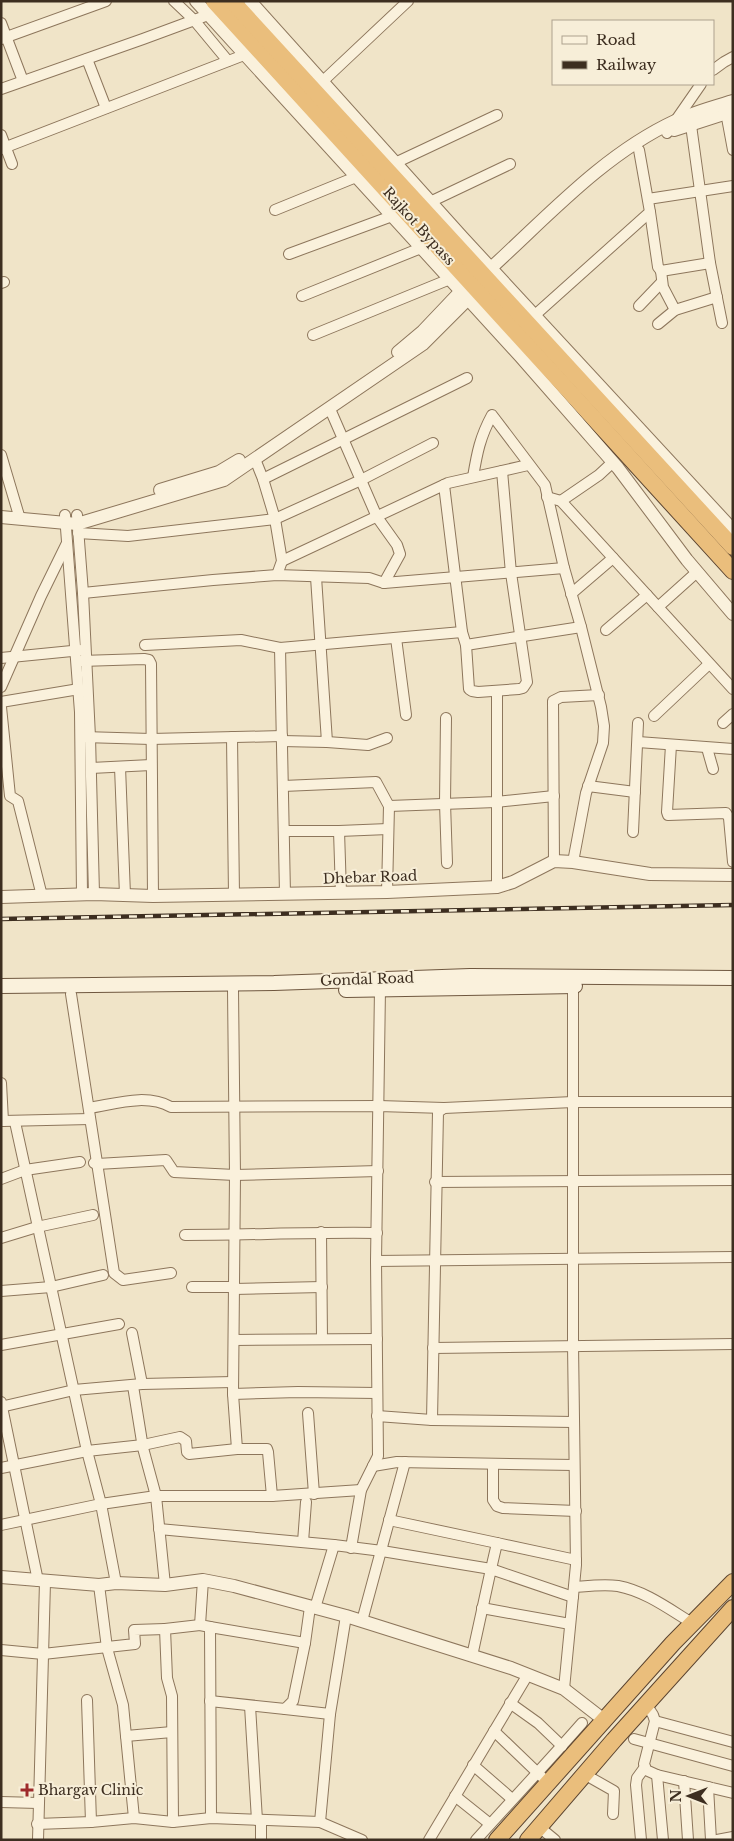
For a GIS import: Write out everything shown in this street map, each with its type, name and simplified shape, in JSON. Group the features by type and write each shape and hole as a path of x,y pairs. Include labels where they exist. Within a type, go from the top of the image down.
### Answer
{"highway":[{"name":"Rajkot Bypass","path":"232,1 609,413 626,443"},
{"name":"Rajkot Bypass","path":"211,8 626,443"},
{"path":"604,390 609,413"},
{"path":"626,443 670,491 733,571"},
{"path":"670,491 733,547"},
{"path":"497,1840 543,1778 604,1720 692,1623 733,1582"},
{"path":"528,1840 538,1826 733,1608"}],"main road":[{"name":"Gondal Road","path":"1,986 265,983 470,976 573,981 733,978"},
{"path":"1,995 380,989 573,981 733,987"}],"street":[{"path":"4,38 106,1"},
{"path":"174,1 194,20 228,61"},
{"path":"196,1 211,8 244,55 464,295 626,443 733,530"},
{"path":"250,1 430,202 604,390 626,443 697,572 733,614"},
{"path":"322,82 408,1"},
{"path":"1,89 194,20 211,8"},
{"path":"1,23 4,38 23,81"},
{"path":"4,148 244,55"},
{"path":"714,69 733,58"},
{"path":"87,59 106,108"},
{"path":"667,133 700,85"},
{"path":"494,270 565,200 604,166 645,137 674,122 729,107 733,150"},
{"path":"395,163 497,115"},
{"path":"494,270 604,175 639,150 690,119"},
{"path":"690,119 710,263 722,324"},
{"path":"1,135 4,148 12,164"},
{"path":"639,150 658,266 661,271 661,283 675,310"},
{"path":"430,202 510,164"},
{"path":"275,210 356,177"},
{"path":"648,199 733,186"},
{"path":"535,315 650,212"},
{"path":"289,254 392,216"},
{"path":"302,296 421,248"},
{"path":"661,271 665,272 710,263"},
{"path":"312,336 450,279"},
{"path":"639,306 661,283"},
{"path":"73,523 224,480 423,344 464,295"},
{"path":"73,523 223,470 280,434 402,349 464,295"},
{"path":"658,324 675,310 717,297"},
{"path":"263,479 342,438 467,378"},
{"path":"330,408 377,517 397,545 400,554 384,583"},
{"path":"474,477 478,447 482,434 492,415 545,485 564,568 599,695 604,735 588,786 573,862"},
{"path":"1,510 19,515 73,523 128,536 275,519 361,480 433,443"},
{"path":"562,501 599,474 626,443"},
{"path":"1,456 19,515"},
{"path":"255,460 275,519 282,561 277,575"},
{"path":"282,561 444,485 528,465"},
{"path":"444,485 462,632 466,645 469,688 472,691 478,692 519,689 523,688 527,682 511,573 502,471"},
{"path":"547,497 562,501 733,690"},
{"path":"1,517 19,515"},
{"path":"1,687 41,596 68,542 73,523"},
{"path":"73,523 83,593 79,689 90,768 88,894"},
{"path":"68,542 81,656 85,737 88,894"},
{"path":"572,594 613,558"},
{"path":"83,593 277,575 369,578 384,583 564,568"},
{"path":"658,607 697,572"},
{"path":"316,577 327,742"},
{"path":"606,630 647,595"},
{"path":"466,645 581,627"},
{"path":"145,645 241,640 280,648 462,632"},
{"path":"396,638 406,715"},
{"path":"280,648 285,894"},
{"path":"2,657 81,656 144,658 149,660 151,664 153,896"},
{"path":"654,716 709,664"},
{"path":"1,702 79,689"},
{"path":"497,691 497,887"},
{"path":"554,862 553,701 561,697 599,695"},
{"path":"1,707 10,796 18,800 42,896"},
{"path":"724,723 733,714"},
{"path":"446,718 445,803 447,863"},
{"path":"633,832 638,723"},
{"path":"85,737 151,739 232,737 368,745 387,738"},
{"path":"232,737 234,895"},
{"path":"638,742 733,749"},
{"path":"671,745 668,815 726,813 729,818 733,862"},
{"path":"707,748 713,769"},
{"path":"90,768 151,765"},
{"path":"120,767 125,895"},
{"path":"284,786 376,782 389,806 387,892"},
{"path":"588,786 635,792"},
{"path":"389,806 496,802 554,796"},
{"path":"284,831 388,829"},
{"path":"339,831 341,893"},
{"name":"Dhebar Road","path":"1,897 88,894 153,896 341,893 497,887 513,882 554,862 573,862 650,874 733,875"},
{"path":"564,1689 576,1560 572,1345 573,981"},
{"path":"350,1548 361,1490 378,1456 376,1261 380,989"},
{"path":"233,990 235,1174 233,1394 237,1449"},
{"path":"71,994 114,1272 123,1280 171,1273"},
{"path":"1,1083 2,1122 90,1114 147,1099 171,1107 234,1108 379,1106 444,1108 573,1102 733,1102"},
{"path":"432,1420 436,1120 438,1112 444,1108"},
{"path":"15,1122 116,1583"},
{"path":"96,1164 166,1160 174,1172 235,1174 378,1171"},
{"path":"1,1179 25,1170 80,1162"},
{"path":"435,1182 733,1180"},
{"path":"1,1238 37,1227 93,1215"},
{"path":"185,1235 322,1232 377,1233"},
{"path":"322,1232 322,1339"},
{"path":"376,1261 733,1257"},
{"path":"1,1291 51,1286 103,1275"},
{"path":"192,1287 322,1287"},
{"path":"1,1344 119,1324"},
{"path":"132,1332 143,1445 156,1496 165,1585"},
{"path":"234,1340 377,1339"},
{"path":"433,1348 733,1344"},
{"path":"38,1840 43,1654 42,1582 13,1466 2,1406 74,1390 138,1385 233,1382"},
{"path":"233,1394 298,1392 377,1393"},
{"path":"308,1413 314,1494"},
{"path":"377,1416 432,1420 573,1422"},
{"path":"1,1468 87,1451 143,1445 180,1437 185,1439 189,1454 237,1449 266,1449 268,1452 272,1496"},
{"path":"373,1466 405,1462 574,1465"},
{"path":"362,1621 405,1462"},
{"path":"493,1464 493,1500 497,1506 503,1508 576,1510"},
{"path":"1,1525 100,1504 156,1496 272,1496 361,1490"},
{"path":"304,1542 306,1502"},
{"path":"389,1520 576,1560"},
{"path":"159,1529 382,1551 491,1569 574,1592 607,1586 628,1589 643,1594 692,1623"},
{"path":"472,1656 496,1543"},
{"path":"286,1709 292,1702 312,1607 334,1545"},
{"path":"1,1577 42,1582 99,1585 116,1583 165,1585 203,1580 234,1586 346,1616 511,1668 527,1676 564,1689 604,1720"},
{"path":"203,1580 210,1701 211,1818"},
{"path":"99,1585 107,1648 123,1705 134,1818"},
{"path":"482,1608 570,1624"},
{"path":"320,1822 330,1714 346,1616"},
{"path":"1,1650 43,1654 107,1648 135,1644 134,1630 205,1626 305,1643"},
{"path":"165,1629 167,1678 172,1696 173,1822"},
{"path":"429,1840 527,1676"},
{"path":"87,1700 90,1822"},
{"path":"210,1701 330,1714"},
{"path":"510,1704 538,1723 562,1746"},
{"path":"641,1840 636,1785 645,1767 655,1721 646,1704"},
{"path":"250,1706 261,1840"},
{"path":"655,1721 733,1742"},
{"path":"476,1840 512,1799 543,1778 562,1746 582,1723"},
{"path":"494,1731 543,1778"},
{"path":"126,1736 172,1732"},
{"path":"634,1740 733,1766"},
{"path":"473,1765 512,1799"},
{"path":"645,1767 648,1772 657,1775 733,1793"},
{"path":"584,1774 614,1791 613,1814"},
{"path":"657,1775 663,1840"},
{"path":"684,1781 688,1840"},
{"path":"708,1787 711,1840"},
{"path":"455,1796 490,1824"},
{"path":"1,1802 38,1803"},
{"path":"37,1824 134,1818 173,1822 211,1818 320,1822 349,1837 362,1840"},
{"path":"538,1826 555,1840"},
{"path":"717,1840 733,1837"}],"railway":[{"path":"1,919 733,905"}],"place":[{"name":"Bhargav Clinic","path":"27,1790"}]}
